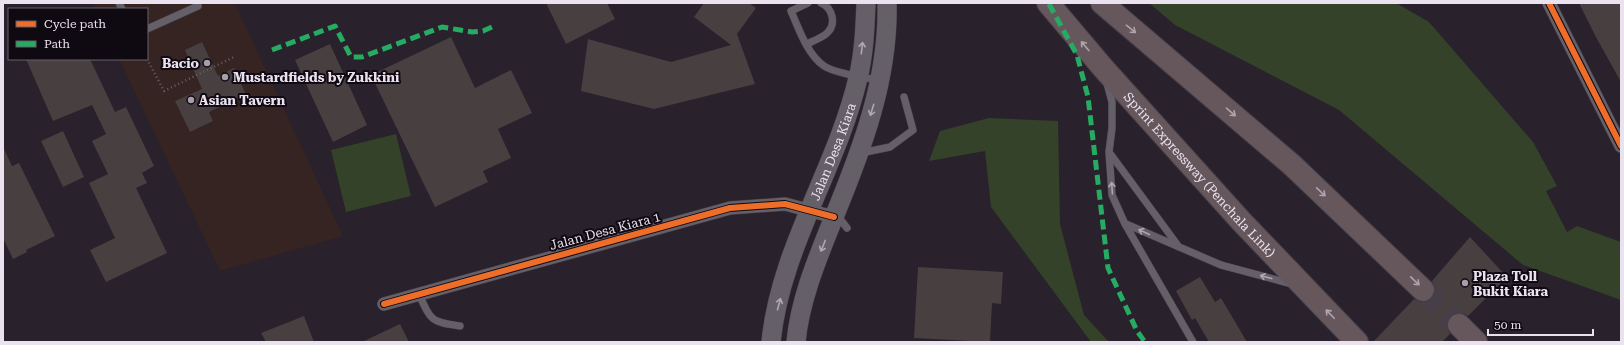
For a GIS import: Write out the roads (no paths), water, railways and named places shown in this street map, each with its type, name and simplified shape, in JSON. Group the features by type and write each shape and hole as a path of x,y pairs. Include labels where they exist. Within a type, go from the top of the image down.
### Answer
{"highway":[{"name":"Sprint Expressway (Penchala Link)","path":"1048,3 1104,69 1241,221 1357,342"},
{"path":"1102,3 1292,165 1424,290"},
{"path":"1459,325 1476,342"}],"main road":[{"name":"Jalan Desa Kiara","path":"771,342 773,325 789,266 844,126 859,77 865,27 866,3"},
{"name":"Jalan Desa Kiara","path":"796,342 797,332 812,272 841,222 880,81 888,30 887,3"}],"street":[{"path":"1549,3 1621,146"},
{"name":"Jalan Desa Kiara 1","path":"384,304 730,208 785,204 810,210 841,222"}],"lane":[{"path":"808,3 791,11 810,51 825,67 859,77 880,81"},
{"path":"807,44 826,34 832,24 831,13 828,8 821,3"},
{"path":"148,29 198,6"},
{"path":"1104,69 1112,102 1112,128 1109,152 1112,195 1125,224 1194,342"},
{"path":"859,154 890,147 913,130 904,97"},
{"path":"1109,152 1180,249"},
{"path":"1125,224 1180,249 1221,265 1304,287"},
{"path":"419,294 428,313 438,323 460,326"}],"tunnel":[{"path":"1423,290 1459,325"}],"place":[{"name":"Bacio","path":"207,63"},
{"name":"Mustardfields by Zukkini","path":"225,77"},
{"name":"Asian Tavern","path":"191,100"},
{"name":"Plaza Toll Bukit Kiara","path":"1465,283"}]}
